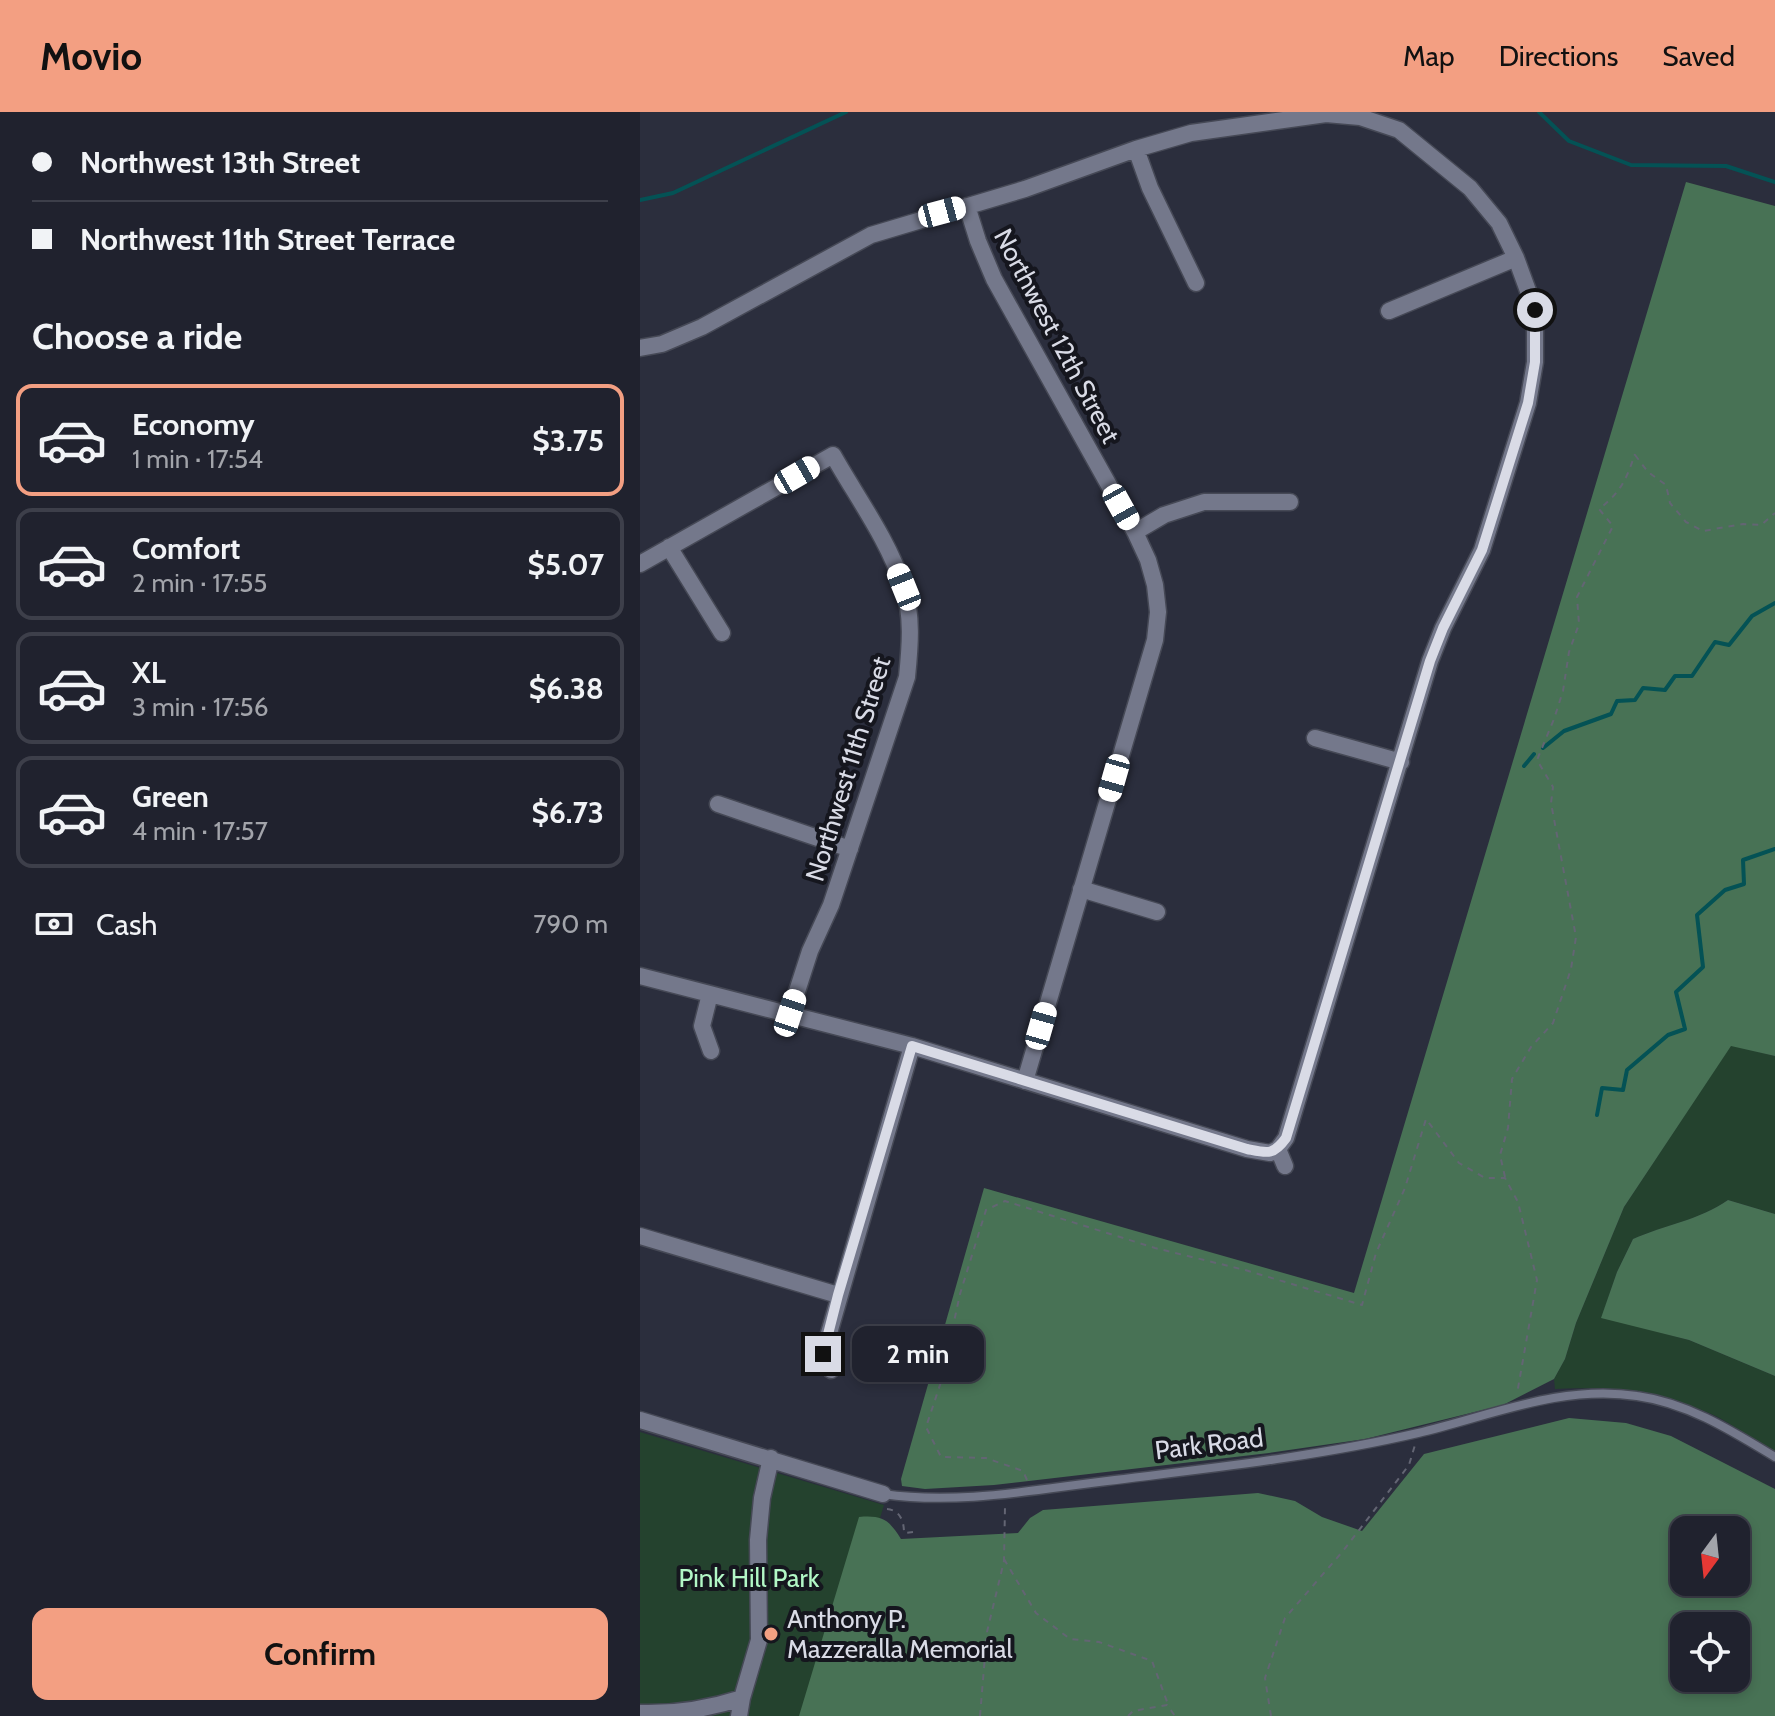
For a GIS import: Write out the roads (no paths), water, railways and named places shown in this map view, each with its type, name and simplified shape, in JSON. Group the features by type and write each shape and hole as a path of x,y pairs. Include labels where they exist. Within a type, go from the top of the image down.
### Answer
{"street":[{"path":"640,348 662,344 702,327 871,235 1025,189 1136,149 1191,133 1326,114 1360,117 1399,130 1470,188 1499,223 1535,310 1535,362 1528,403 1482,550 1430,661 1286,1138 1278,1149 1270,1153 1247,1149 912,1046 640,976"},
{"path":"1136,149 1150,188 1196,283"},
{"name":"Northwest 12th Street","path":"967,206 994,279 1135,532 1155,585 1158,612 1155,640 1025,1081"},
{"path":"1389,311 1516,258"},
{"name":"Northwest 11th Street","path":"669,547 833,455 894,562 904,587 910,643 907,677 831,905 810,951 790,1013"},
{"path":"1135,532 1164,515 1204,502 1290,502"},
{"path":"640,564 669,547 722,633"},
{"path":"1315,738 1401,762"},
{"path":"718,804 850,849"},
{"path":"1081,889 1157,912"},
{"path":"710,994 702,1026 711,1051"},
{"path":"831,1370 823,1354 912,1046"},
{"path":"1278,1149 1285,1166"},
{"path":"640,1236 838,1295"},
{"name":"Park Road","path":"640,1420 771,1458 882,1501"},
{"path":"739,1716 759,1640 758,1540 762,1498 771,1458"},
{"path":"640,1713 668,1714 710,1708 742,1698"}],"lane":[{"name":"Park Road","path":"882,1501 1005,1494 1308,1456 1419,1433 1565,1394 1597,1392 1639,1396 1685,1408 1725,1427 1775,1457"}],"waterway":[{"path":"640,200 673,193 846,112"},
{"path":"1539,112 1569,141 1631,165 1726,166 1775,182"},
{"path":"1543,748 1564,731 1611,714 1617,701 1635,700 1643,688 1665,690 1675,676 1692,676 1715,642 1729,645 1752,616 1775,603"},
{"path":"1524,766 1534,754"},
{"path":"1597,1115 1602,1088 1623,1090 1627,1070 1668,1035 1685,1029 1676,992 1703,967 1697,915 1725,890 1744,884 1743,860 1775,849"}],"place":[{"name":"Anthony P. Mazzeralla Memorial","path":"771,1634"}],"park label":[{"name":"Pink Hill Park","path":"749,1578"}]}
